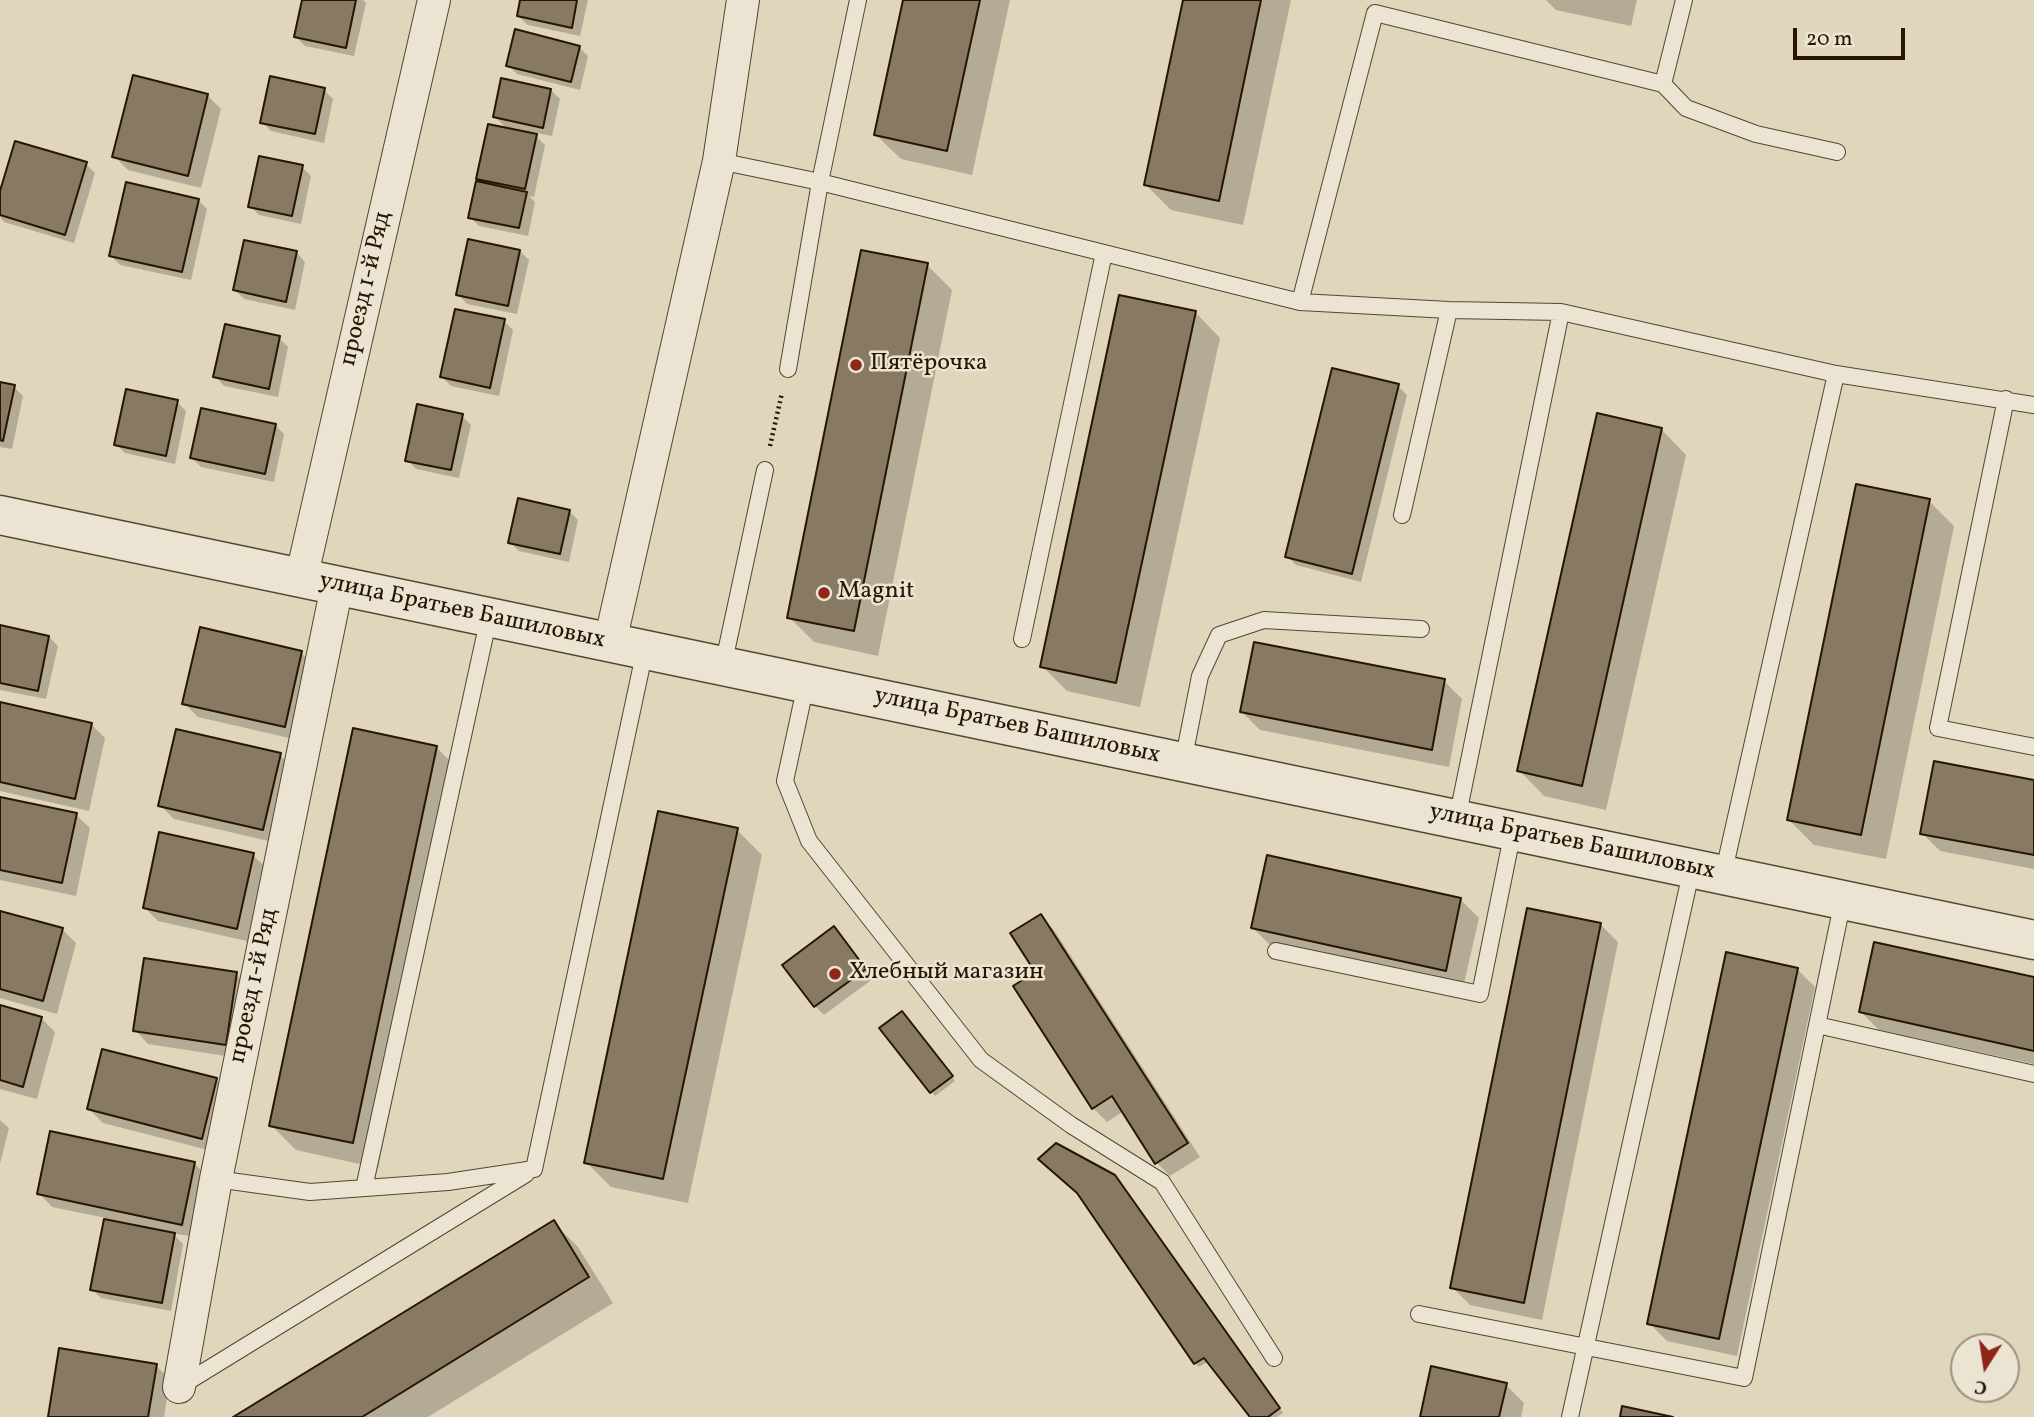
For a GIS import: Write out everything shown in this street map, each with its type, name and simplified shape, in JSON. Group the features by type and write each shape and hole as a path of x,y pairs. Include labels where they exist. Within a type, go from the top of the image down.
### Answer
{"street":[{"name":"проезд 1-й Ряд","path":"179,1387 319,582 434,0"},
{"path":"627,646 719,162 743,0"},
{"name":"улица Братьев Башиловых","path":"0,514 2034,940"}],"lane":[{"path":"788,369 820,182 858,0"},
{"path":"1663,84 1684,0"},
{"path":"1300,302 1376,7 1663,84 1686,108 1756,134 1837,152"},
{"path":"719,162 820,182 1300,302 1449,310 1561,312 1836,374 2034,405"},
{"path":"1022,639 1104,253"},
{"path":"1402,514 1449,310"},
{"path":"1457,819 1561,312"},
{"path":"1570,1417 1836,374"},
{"path":"2006,399 1938,728 2034,747"},
{"path":"723,666 765,471"},
{"path":"364,1188 489,617"},
{"path":"1183,761 1200,676 1219,635 1265,620 1421,629"},
{"path":"179,1387 534,1169 627,646"},
{"path":"806,684 785,781 809,841 981,1059 1071,1125 1162,1182 1274,1358"},
{"path":"1276,951 1480,994 1513,831"},
{"path":"1419,1314 1744,1378 1843,900"},
{"path":"1817,1026 2034,1074"},
{"path":"216,1179 310,1192 448,1182 534,1169"}],"path":[{"path":"765,471 788,369"}],"building":[{"path":"302,0 356,0 346,48 294,37"},
{"path":"520,0 577,0 572,28 517,16"},
{"path":"903,0 980,0 947,151 874,135"},
{"path":"1183,0 1261,0 1219,201 1144,185"},
{"path":"515,29 580,46 571,82 506,66"},
{"path":"133,75 208,94 188,176 112,157"},
{"path":"270,76 325,88 315,134 260,123"},
{"path":"501,78 551,89 543,128 493,117"},
{"path":"488,124 537,134 525,189 476,179"},
{"path":"15,141 87,162 65,235 0,215 0,191"},
{"path":"259,156 303,165 292,216 248,207"},
{"path":"476,181 527,192 519,228 468,218"},
{"path":"126,182 199,199 182,272 109,256"},
{"path":"468,239 520,250 508,306 456,295"},
{"path":"244,240 297,251 286,302 233,290"},
{"path":"861,250 928,263 854,631 787,618"},
{"path":"1119,295 1196,311 1116,683 1040,667"},
{"path":"455,309 505,319 490,388 440,377"},
{"path":"225,324 280,336 269,389 213,377"},
{"path":"1332,368 1399,384 1352,574 1285,557"},
{"path":"0,382 15,385 3,441 0,440"},
{"path":"126,389 178,400 166,456 114,445"},
{"path":"417,404 463,414 451,470 405,461"},
{"path":"201,408 276,424 265,474 190,458"},
{"path":"1597,413 1662,428 1582,786 1517,771"},
{"path":"1856,484 1930,499 1861,835 1787,820"},
{"path":"518,498 570,510 560,554 508,543"},
{"path":"0,625 49,636 38,691 0,683"},
{"path":"200,627 302,651 285,727 182,704"},
{"path":"1254,642 1445,679 1432,750 1240,712"},
{"path":"0,702 92,723 75,799 0,782"},
{"path":"353,728 437,746 353,1143 269,1126"},
{"path":"176,729 281,753 263,830 158,806"},
{"path":"1934,761 2034,780 2034,855 1920,834"},
{"path":"0,797 77,813 62,883 0,870"},
{"path":"658,811 738,828 663,1179 584,1163"},
{"path":"159,832 254,853 237,929 143,908"},
{"path":"1267,855 1461,898 1446,971 1251,928"},
{"path":"1527,908 1601,923 1524,1303 1450,1288"},
{"path":"0,911 63,928 43,1001 0,989"},
{"path":"1041,914 1188,1143 1155,1164 1112,1096 1092,1109 1013,986 1035,972 1010,933"},
{"path":"834,926 866,969 814,1007 782,965"},
{"path":"1874,942 2034,977 2034,1051 1859,1012"},
{"path":"1726,952 1798,968 1719,1339 1647,1324"},
{"path":"144,958 237,972 226,1045 133,1031"},
{"path":"0,1005 42,1017 23,1087 0,1080"},
{"path":"902,1011 953,1076 930,1093 879,1028"},
{"path":"102,1049 217,1078 202,1139 87,1109"},
{"path":"50,1131 195,1162 182,1225 37,1194"},
{"path":"1056,1143 1115,1175 1280,1408 1268,1417 1250,1417 1204,1358 1194,1364 1077,1193 1038,1159"},
{"path":"104,1219 175,1233 162,1303 90,1290"},
{"path":"554,1220 589,1277 362,1417 233,1417"},
{"path":"59,1348 157,1364 148,1417 48,1417"},
{"path":"1431,1366 1507,1383 1499,1417 1420,1417"},
{"path":"1622,1406 1673,1417 1620,1417"}],"place":[{"name":"Пятёрочка","path":"856,365"},
{"name":"Magnit","path":"824,593"},
{"name":"Хлебный магазин","path":"835,974"}]}
